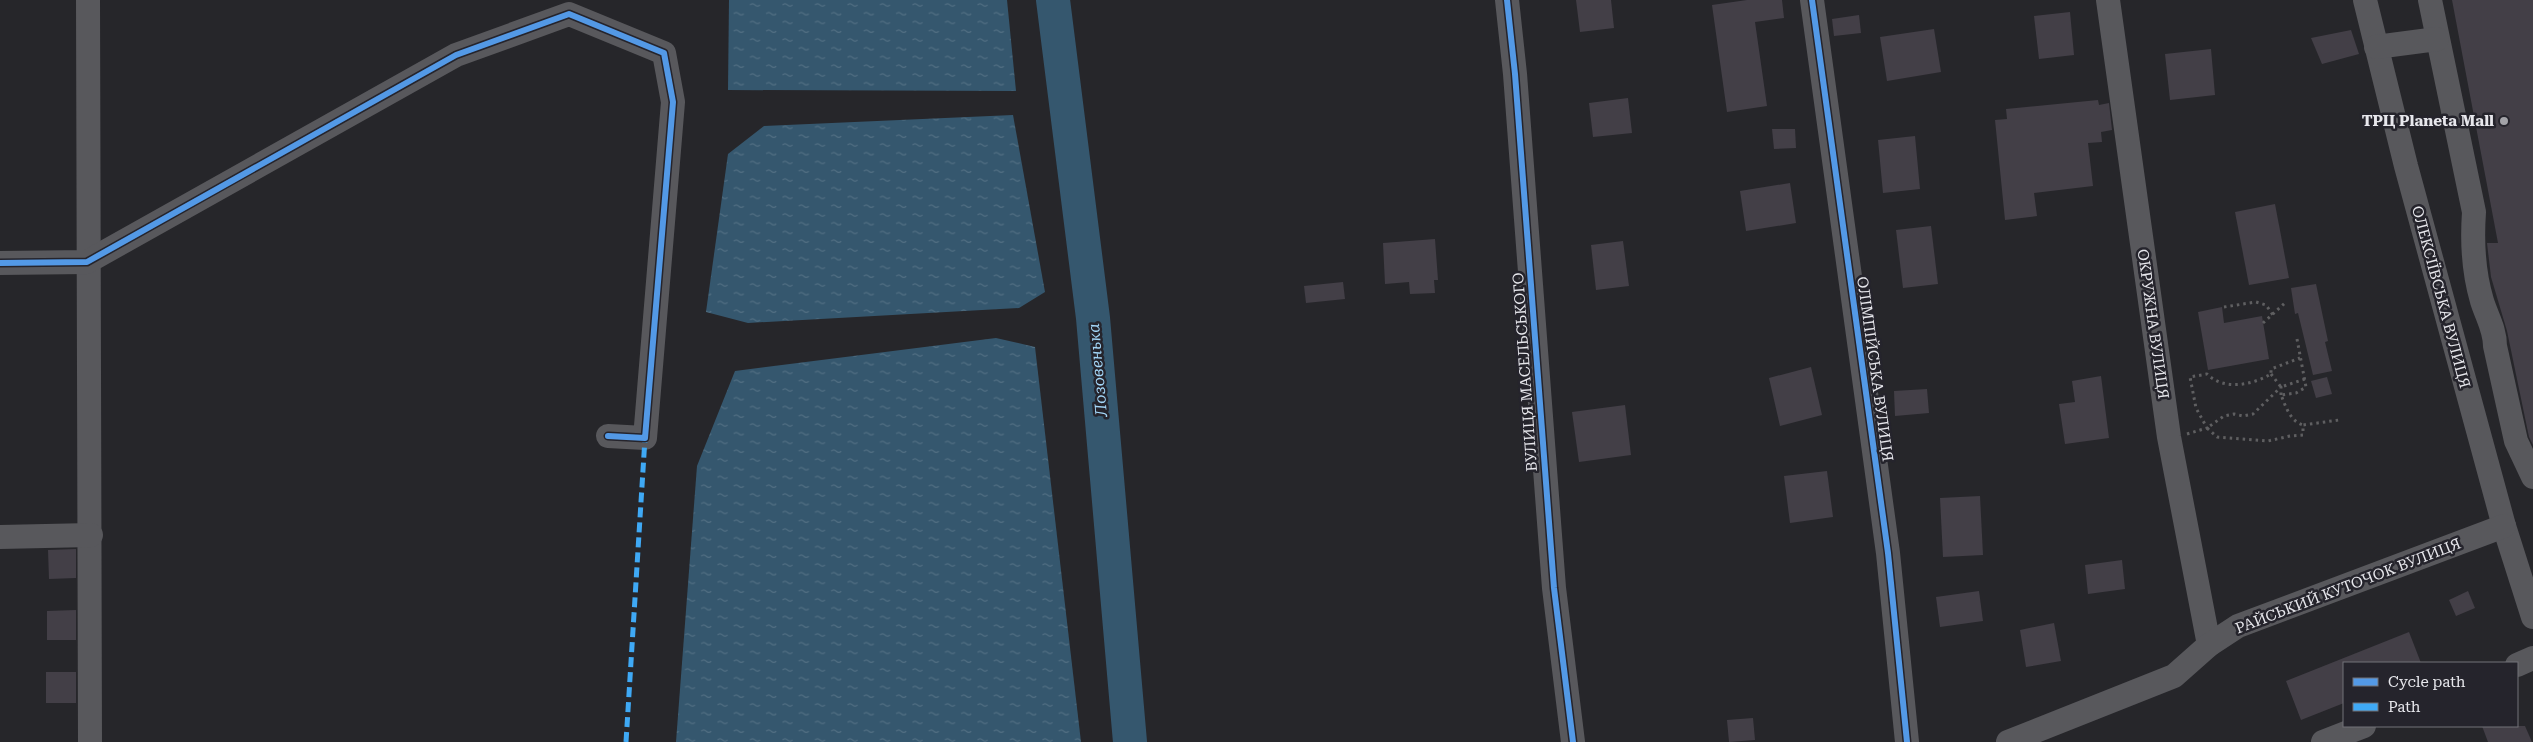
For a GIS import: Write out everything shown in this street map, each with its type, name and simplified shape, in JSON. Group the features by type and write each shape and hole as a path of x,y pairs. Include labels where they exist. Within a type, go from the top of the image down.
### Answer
{"street":[{"path":"88,0 87,262 91,535 90,742"},
{"name":"ВУЛИЦЯ МАСЕЛЬСЬКОГО","path":"1507,0 1515,74 1554,588 1573,742"},
{"name":"ОЛІМПІЙСЬКА ВУЛИЦЯ","path":"1812,0 1888,553 1907,742"},
{"name":"ОКРУЖНА ВУЛИЦЯ","path":"2108,0 2169,437 2209,645"},
{"name":"ОЛЕКСІЇВСЬКА ВУЛИЦЯ","path":"2365,0 2406,166 2504,526 2529,590 2533,618"},
{"path":"2424,0 2437,39"},
{"path":"2430,0 2474,212 2472,236 2482,300 2495,332 2495,346 2516,441 2533,477"},
{"path":"0,263 87,262 456,55 569,14 664,54 673,102 645,438 608,436"},
{"path":"2376,47 2437,39"},
{"name":"РАЙСЬКИЙ КУТОЧОК ВУЛИЦЯ","path":"2008,742 2174,676 2209,645 2238,626 2504,526"},
{"path":"0,537 91,535"},
{"path":"2518,665 2533,658"},
{"path":"2323,742 2361,727"}],"path":[{"path":"2224,306 2256,302 2266,305 2273,315"},
{"path":"2263,323 2286,302"},
{"path":"2281,395 2296,393 2306,388 2297,338"},
{"path":"2300,358 2271,369 2271,374 2281,387 2281,395 2289,415 2297,423 2303,425 2339,420"},
{"path":"2271,374 2257,382 2243,384 2214,380 2207,374 2190,377 2196,408 2207,428 2217,437 2268,441 2303,435 2303,425"},
{"path":"2169,437 2207,428 2224,416 2253,414 2281,387 2305,379"}],"water":[{"path":"729,0 1007,0 1016,91 728,90"},
{"path":"1013,115 1045,292 1019,308 748,323 706,312 728,154 764,126"},
{"path":"996,338 1035,347 1081,742 676,742 697,466 735,371"}],"building":[{"path":"1576,0 1611,0 1614,28 1580,32"},
{"path":"1747,0 1782,0 1784,18 1755,22 1767,106 1727,112 1712,5"},
{"name":"ТРЦ Planeta Mall","path":"2452,0 2533,0 2533,445 2529,437 2507,331 2491,277 2487,243 2498,243"},
{"path":"2070,12 2074,55 2039,59 2034,16"},
{"path":"1859,15 1861,33 1834,36 1832,19"},
{"path":"1934,29 1941,72 1887,81 1880,37"},
{"path":"2351,30 2359,54 2322,64 2311,38"},
{"path":"2211,49 2215,95 2170,100 2165,54"},
{"path":"1628,98 1632,133 1593,137 1589,103"},
{"path":"2098,100 2099,105 2109,103 2112,130 2101,132 2102,142 2088,143 2093,186 2034,193 2037,216 2005,220 1995,120 2007,119 2006,109"},
{"path":"1772,129 1795,129 1796,148 1774,149"},
{"path":"1915,136 1920,189 1883,193 1878,140"},
{"path":"1790,183 1796,223 1746,231 1740,191"},
{"path":"2275,204 2289,278 2249,285 2235,212"},
{"path":"1931,226 1938,284 1903,288 1896,230"},
{"path":"1435,239 1438,280 1434,280 1435,293 1410,294 1409,282 1385,284 1383,243"},
{"path":"1623,241 1629,286 1596,290 1591,245"},
{"path":"1343,282 1345,299 1306,303 1304,286"},
{"path":"2316,284 2328,341 2325,342 2332,371 2313,375 2298,313 2295,314 2291,288"},
{"path":"2222,307 2224,323 2262,316 2269,359 2208,370 2198,312"},
{"path":"1811,367 1822,415 1780,426 1769,378"},
{"path":"2101,376 2109,438 2065,444 2059,404 2075,402 2072,381"},
{"path":"2327,377 2332,394 2316,398 2311,381"},
{"path":"1927,389 1929,413 1895,416 1894,391"},
{"path":"1625,405 1631,455 1579,462 1572,412"},
{"path":"1827,471 1833,517 1790,523 1784,476"},
{"path":"1980,496 1983,555 1943,557 1940,498"},
{"path":"76,549 76,578 49,579 48,550"},
{"path":"2122,560 2125,589 2088,594 2085,565"},
{"path":"1979,591 1983,621 1940,627 1936,597"},
{"path":"2468,591 2475,608 2456,616 2449,600"},
{"path":"76,610 76,640 47,640 47,611"},
{"path":"2054,623 2061,661 2026,667 2020,630"},
{"path":"2409,632 2421,662 2343,662 2343,703 2301,720 2286,681"},
{"path":"46,672 76,672 76,703 46,703"},
{"path":"1753,718 1755,740 1729,742 1727,720"},
{"path":"2525,726 2532,742 2488,742 2482,727"}],"waterway":[{"name":"Лозовенька","path":"1053,0 1093,318 1130,742"}],"marked path":[{"path":"626,742 645,438"}],"cycle path":[{"path":"1507,0 1515,74 1554,588 1573,742"},
{"path":"1812,0 1888,553 1907,742"},
{"path":"0,263 87,262 456,55 569,14 664,53 673,102 645,438 608,436"}],"place":[{"name":"ТРЦ Planeta Mall","path":"2504,121"}]}
